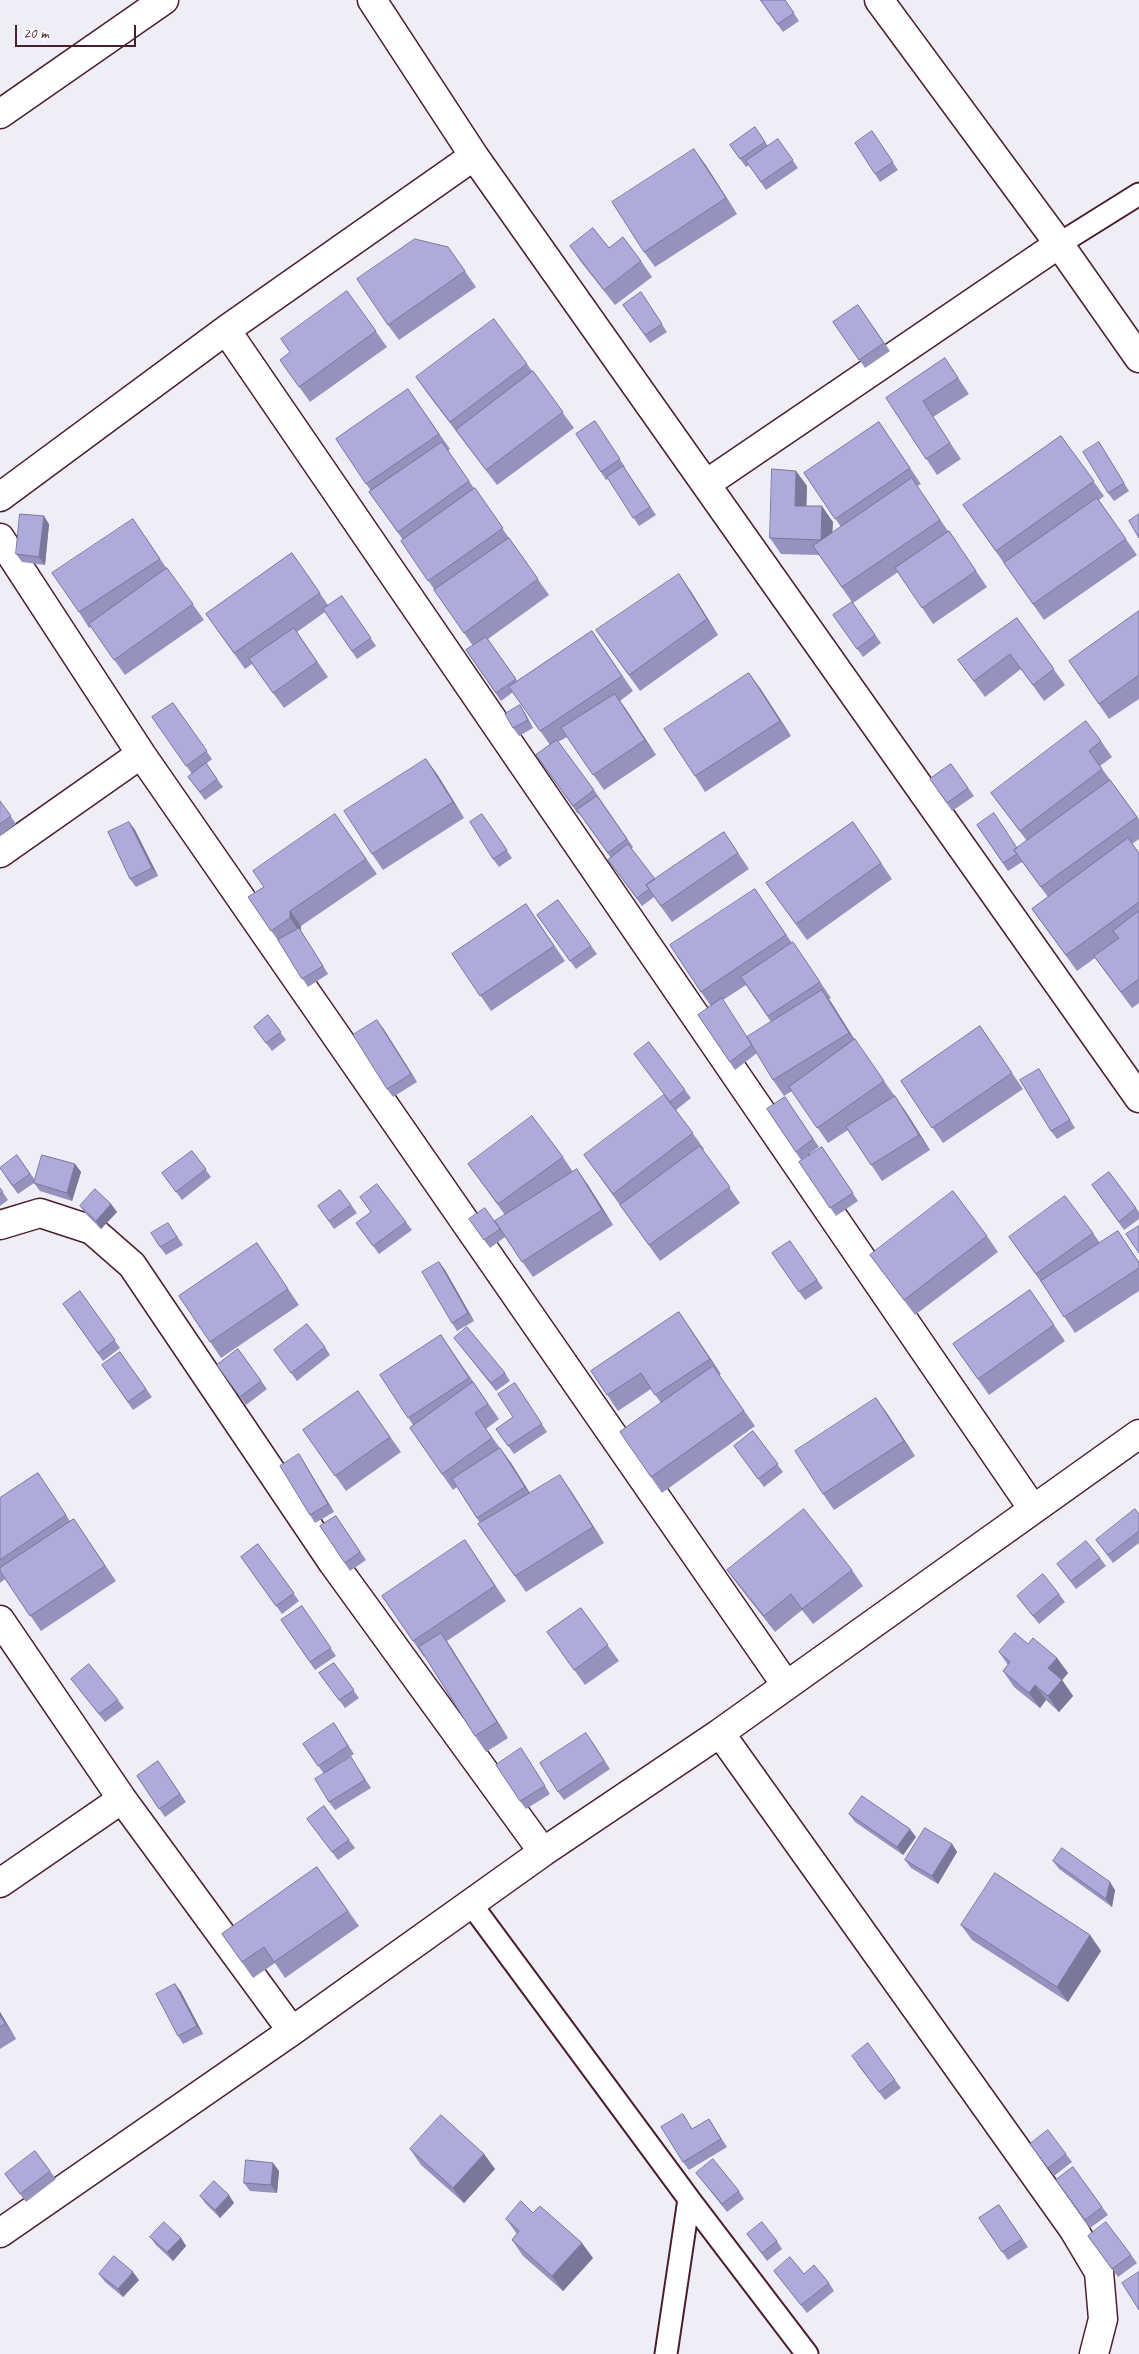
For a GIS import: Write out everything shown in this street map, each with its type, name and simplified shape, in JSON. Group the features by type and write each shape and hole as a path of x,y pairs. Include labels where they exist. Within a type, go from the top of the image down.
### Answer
{"street":[{"path":"0,114 164,0"},
{"path":"372,0 474,156 1139,1098"},
{"path":"880,0 1059,244 1139,358"},
{"path":"0,497 226,330 474,156"},
{"path":"706,484 1059,244"},
{"path":"226,330 1033,1509"},
{"path":"0,538 141,754 786,1685"},
{"path":"0,853 141,754"},
{"path":"0,1225 40,1214 92,1230 132,1265 333,1563 543,1852"},
{"path":"0,2233 292,2031 543,1852 720,1733 1139,1434"},
{"path":"0,1620 122,1799 292,2031"},
{"path":"720,1733 1074,2230 1099,2272 1103,2319 1094,2354"},
{"path":"0,1883 122,1799"}],"lane":[{"path":"1059,244 1139,194"},
{"path":"471,1904 689,2199 807,2354"},
{"path":"666,2354 689,2199"}],"building":[{"path":"761,0 785,0 794,13 778,24"},
{"path":"755,127 765,142 740,159 730,145"},
{"path":"872,131 893,162 875,174 855,143"},
{"path":"778,139 793,160 761,182 746,161"},
{"path":"694,149 726,198 644,252 612,202"},
{"path":"593,228 609,248 623,237 641,261 604,290 570,246"},
{"path":"415,239 448,247 465,271 388,325 357,279"},
{"path":"347,291 376,331 299,387 280,360 290,352 281,339"},
{"path":"641,292 662,324 645,335 623,305"},
{"path":"858,305 884,343 859,360 833,322"},
{"path":"494,319 527,364 450,422 416,377"},
{"path":"945,358 958,378 923,401 950,443 926,459 886,398"},
{"path":"533,371 563,412 486,470 456,430"},
{"path":"408,389 439,434 366,484 336,439"},
{"path":"595,421 620,459 601,472 576,434"},
{"path":"879,422 910,468 835,519 804,473"},
{"path":"1061,436 1094,481 996,551 963,505"},
{"path":"442,442 469,481 398,532 369,492"},
{"path":"1099,442 1124,483 1108,493 1083,452"},
{"path":"623,466 650,507 633,518 607,477"},
{"path":"772,469 796,471 795,506 822,506 821,540 770,538"},
{"path":"912,478 940,520 842,587 813,546"},
{"path":"475,488 503,528 428,581 401,541"},
{"path":"1097,498 1126,539 1033,604 1004,563"},
{"path":"20,514 44,516 39,557 16,554"},
{"path":"1139,514 1139,538 1129,521"},
{"path":"133,519 160,559 79,612 52,573"},
{"path":"949,531 976,571 922,608 895,568"},
{"path":"509,538 538,579 464,633 434,590"},
{"path":"292,553 320,593 234,653 206,614"},
{"path":"167,568 193,604 114,660 89,624"},
{"path":"679,574 707,619 629,675 596,630"},
{"path":"342,596 371,638 352,651 323,609"},
{"path":"852,602 875,635 857,649 833,615"},
{"path":"1139,611 1139,675 1099,704 1069,661"},
{"path":"1017,618 1054,669 1033,685 1010,654 974,681 958,660"},
{"path":"294,628 317,662 273,693 249,659"},
{"path":"592,631 622,676 540,731 509,687"},
{"path":"486,637 516,679 496,693 466,650"},
{"path":"749,673 780,721 695,776 664,729"},
{"path":"615,694 645,740 593,775 561,728"},
{"path":"173,703 207,751 186,766 152,717"},
{"path":"520,705 528,720 513,728 505,714"},
{"path":"1086,721 1101,741 1089,751 1102,769 1020,831 991,793"},
{"path":"557,740 594,790 573,806 536,755"},
{"path":"426,759 453,802 372,854 344,811"},
{"path":"206,763 217,779 200,792 188,777"},
{"path":"951,764 968,788 947,803 930,779"},
{"path":"1110,780 1137,817 1041,887 1014,850"},
{"path":"597,796 627,839 608,853 577,810"},
{"path":"0,801 11,816 0,824"},
{"path":"994,813 1017,848 1014,850 1017,854 1003,863 977,825"},
{"path":"335,814 366,859 290,911 290,918 271,931 248,897 264,887 253,871"},
{"path":"482,814 507,850 493,859 470,822"},
{"path":"129,822 152,868 130,879 108,832"},
{"path":"853,822 881,863 796,924 766,883"},
{"path":"724,832 738,853 661,906 646,885"},
{"path":"1128,838 1139,853 1139,902 1066,955 1032,909"},
{"path":"628,844 655,879 646,885 649,889 637,898 608,860"},
{"path":"755,889 786,935 701,992 670,945"},
{"path":"558,900 591,946 570,961 537,915"},
{"path":"526,904 554,946 480,996 452,954"},
{"path":"1139,911 1139,979 1121,992 1094,956 1119,938 1113,931"},
{"path":"299,928 323,966 302,979 278,940"},
{"path":"793,942 820,982 768,1016 741,977"},
{"path":"822,990 849,1033 773,1080 747,1037"},
{"path":"722,998 752,1045 730,1062 698,1015"},
{"path":"268,1015 281,1032 266,1043 254,1027"},
{"path":"377,1020 411,1074 387,1089 353,1035"},
{"path":"980,1026 1012,1073 932,1128 901,1081"},
{"path":"855,1039 884,1081 817,1128 789,1087"},
{"path":"649,1042 685,1090 670,1102 634,1054"},
{"path":"1039,1069 1070,1120 1051,1131 1020,1080"},
{"path":"664,1095 693,1133 613,1194 584,1155"},
{"path":"895,1096 919,1135 871,1165 846,1127"},
{"path":"785,1097 813,1139 796,1152 767,1109"},
{"path":"532,1116 563,1157 498,1204 468,1164"},
{"path":"700,1146 730,1187 649,1245 620,1205"},
{"path":"822,1147 853,1193 830,1208 799,1162"},
{"path":"192,1151 206,1169 176,1192 162,1173"},
{"path":"17,1155 30,1174 13,1186 0,1168"},
{"path":"42,1155 75,1164 67,1193 34,1183"},
{"path":"577,1169 602,1210 522,1262 495,1221"},
{"path":"1109,1172 1136,1208 1119,1222 1092,1185"},
{"path":"377,1184 406,1222 373,1246 356,1223 371,1212 360,1197"},
{"path":"95,1189 111,1204 96,1221 80,1206"},
{"path":"340,1190 351,1205 329,1221 318,1206"},
{"path":"953,1191 987,1236 904,1300 870,1255"},
{"path":"1065,1196 1093,1233 1036,1274 1009,1237"},
{"path":"485,1208 500,1229 484,1240 469,1219"},
{"path":"168,1223 177,1237 160,1247 151,1233"},
{"path":"1139,1226 1139,1253 1126,1234"},
{"path":"1118,1231 1139,1263 1139,1268 1064,1317 1041,1281"},
{"path":"790,1241 817,1280 799,1292 772,1253"},
{"path":"257,1243 288,1289 210,1342 179,1296"},
{"path":"439,1262 468,1313 452,1323 422,1272"},
{"path":"1030,1290 1054,1325 978,1379 953,1344"},
{"path":"80,1291 115,1340 98,1353 63,1304"},
{"path":"679,1312 710,1359 655,1395 641,1373 607,1395 591,1371"},
{"path":"307,1324 325,1347 291,1373 274,1350"},
{"path":"467,1327 505,1373 491,1383 454,1338"},
{"path":"441,1335 469,1378 408,1418 380,1375"},
{"path":"238,1349 261,1381 240,1397 217,1365"},
{"path":"120,1352 146,1389 128,1402 102,1365"},
{"path":"713,1366 744,1411 651,1477 620,1432"},
{"path":"473,1382 488,1404 475,1413 492,1438 442,1474 410,1428"},
{"path":"515,1383 542,1424 508,1446 496,1429 513,1417 498,1394"},
{"path":"358,1391 390,1437 335,1476 303,1430"},
{"path":"876,1398 904,1441 823,1494 795,1451"},
{"path":"753,1431 778,1464 758,1479 734,1446"},
{"path":"500,1448 525,1487 477,1518 452,1479"},
{"path":"299,1454 328,1504 310,1515 280,1466"},
{"path":"38,1473 66,1515 0,1560 0,1498"},
{"path":"560,1475 593,1527 515,1576 478,1524"},
{"path":"804,1509 852,1570 802,1609 791,1594 764,1616 727,1570"},
{"path":"1135,1509 1139,1514 1139,1531 1108,1555 1096,1540"},
{"path":"336,1516 360,1552 345,1563 320,1526"},
{"path":"74,1519 105,1566 30,1616 0,1571 0,1568"},
{"path":"465,1540 495,1586 413,1641 382,1596"},
{"path":"1086,1541 1100,1558 1071,1581 1057,1564"},
{"path":"258,1544 294,1593 276,1606 241,1557"},
{"path":"1043,1574 1059,1594 1033,1616 1017,1596"},
{"path":"302,1606 331,1648 310,1662 281,1620"},
{"path":"581,1608 608,1645 574,1670 547,1632"},
{"path":"441,1633 497,1722 475,1736 419,1647"},
{"path":"1015,1633 1028,1644 1033,1638 1057,1658 1048,1668 1062,1680 1048,1696 1035,1685 1029,1693 1003,1671 1010,1662 999,1652"},
{"path":"334,1663 354,1690 339,1700 319,1673"},
{"path":"89,1664 118,1700 99,1714 71,1679"},
{"path":"334,1723 348,1746 318,1766 303,1744"},
{"path":"586,1733 604,1761 558,1792 540,1763"},
{"path":"521,1748 545,1786 520,1801 496,1765"},
{"path":"351,1757 365,1780 329,1802 315,1779"},
{"path":"158,1761 180,1794 159,1809 137,1776"},
{"path":"862,1796 910,1829 897,1847 849,1814"},
{"path":"324,1806 349,1840 332,1852 307,1819"},
{"path":"925,1828 952,1844 932,1876 905,1860"},
{"path":"1062,1848 1110,1882 1106,1899 1053,1861"},
{"path":"317,1867 348,1911 274,1962 264,1947 242,1962 222,1934"},
{"path":"995,1873 1090,1935 1057,1987 961,1925"},
{"path":"175,1984 197,2026 178,2036 156,1994"},
{"path":"0,2015 5,2024 0,2027"},
{"path":"868,2043 895,2080 879,2092 852,2056"},
{"path":"683,2114 692,2129 709,2119 721,2139 683,2162 661,2127"},
{"path":"441,2115 484,2154 453,2188 410,2149"},
{"path":"1048,2130 1066,2154 1048,2168 1030,2144"},
{"path":"35,2151 50,2171 20,2194 5,2174"},
{"path":"713,2159 739,2191 722,2204 696,2173"},
{"path":"246,2160 273,2163 271,2185 244,2183"},
{"path":"1073,2167 1102,2207 1085,2220 1056,2180"},
{"path":"214,2181 229,2195 215,2210 200,2196"},
{"path":"521,2201 533,2213 540,2206 582,2243 552,2276 512,2240 519,2231 506,2219"},
{"path":"999,2205 1022,2239 1002,2252 979,2218"},
{"path":"164,2222 181,2238 167,2252 150,2237"},
{"path":"762,2222 777,2241 762,2253 747,2234"},
{"path":"1106,2222 1131,2255 1112,2269 1088,2236"},
{"path":"114,2256 133,2272 118,2289 99,2274"},
{"path":"790,2257 804,2274 814,2265 829,2283 801,2305 774,2271"},
{"path":"1139,2272 1139,2310 1122,2283"}]}
